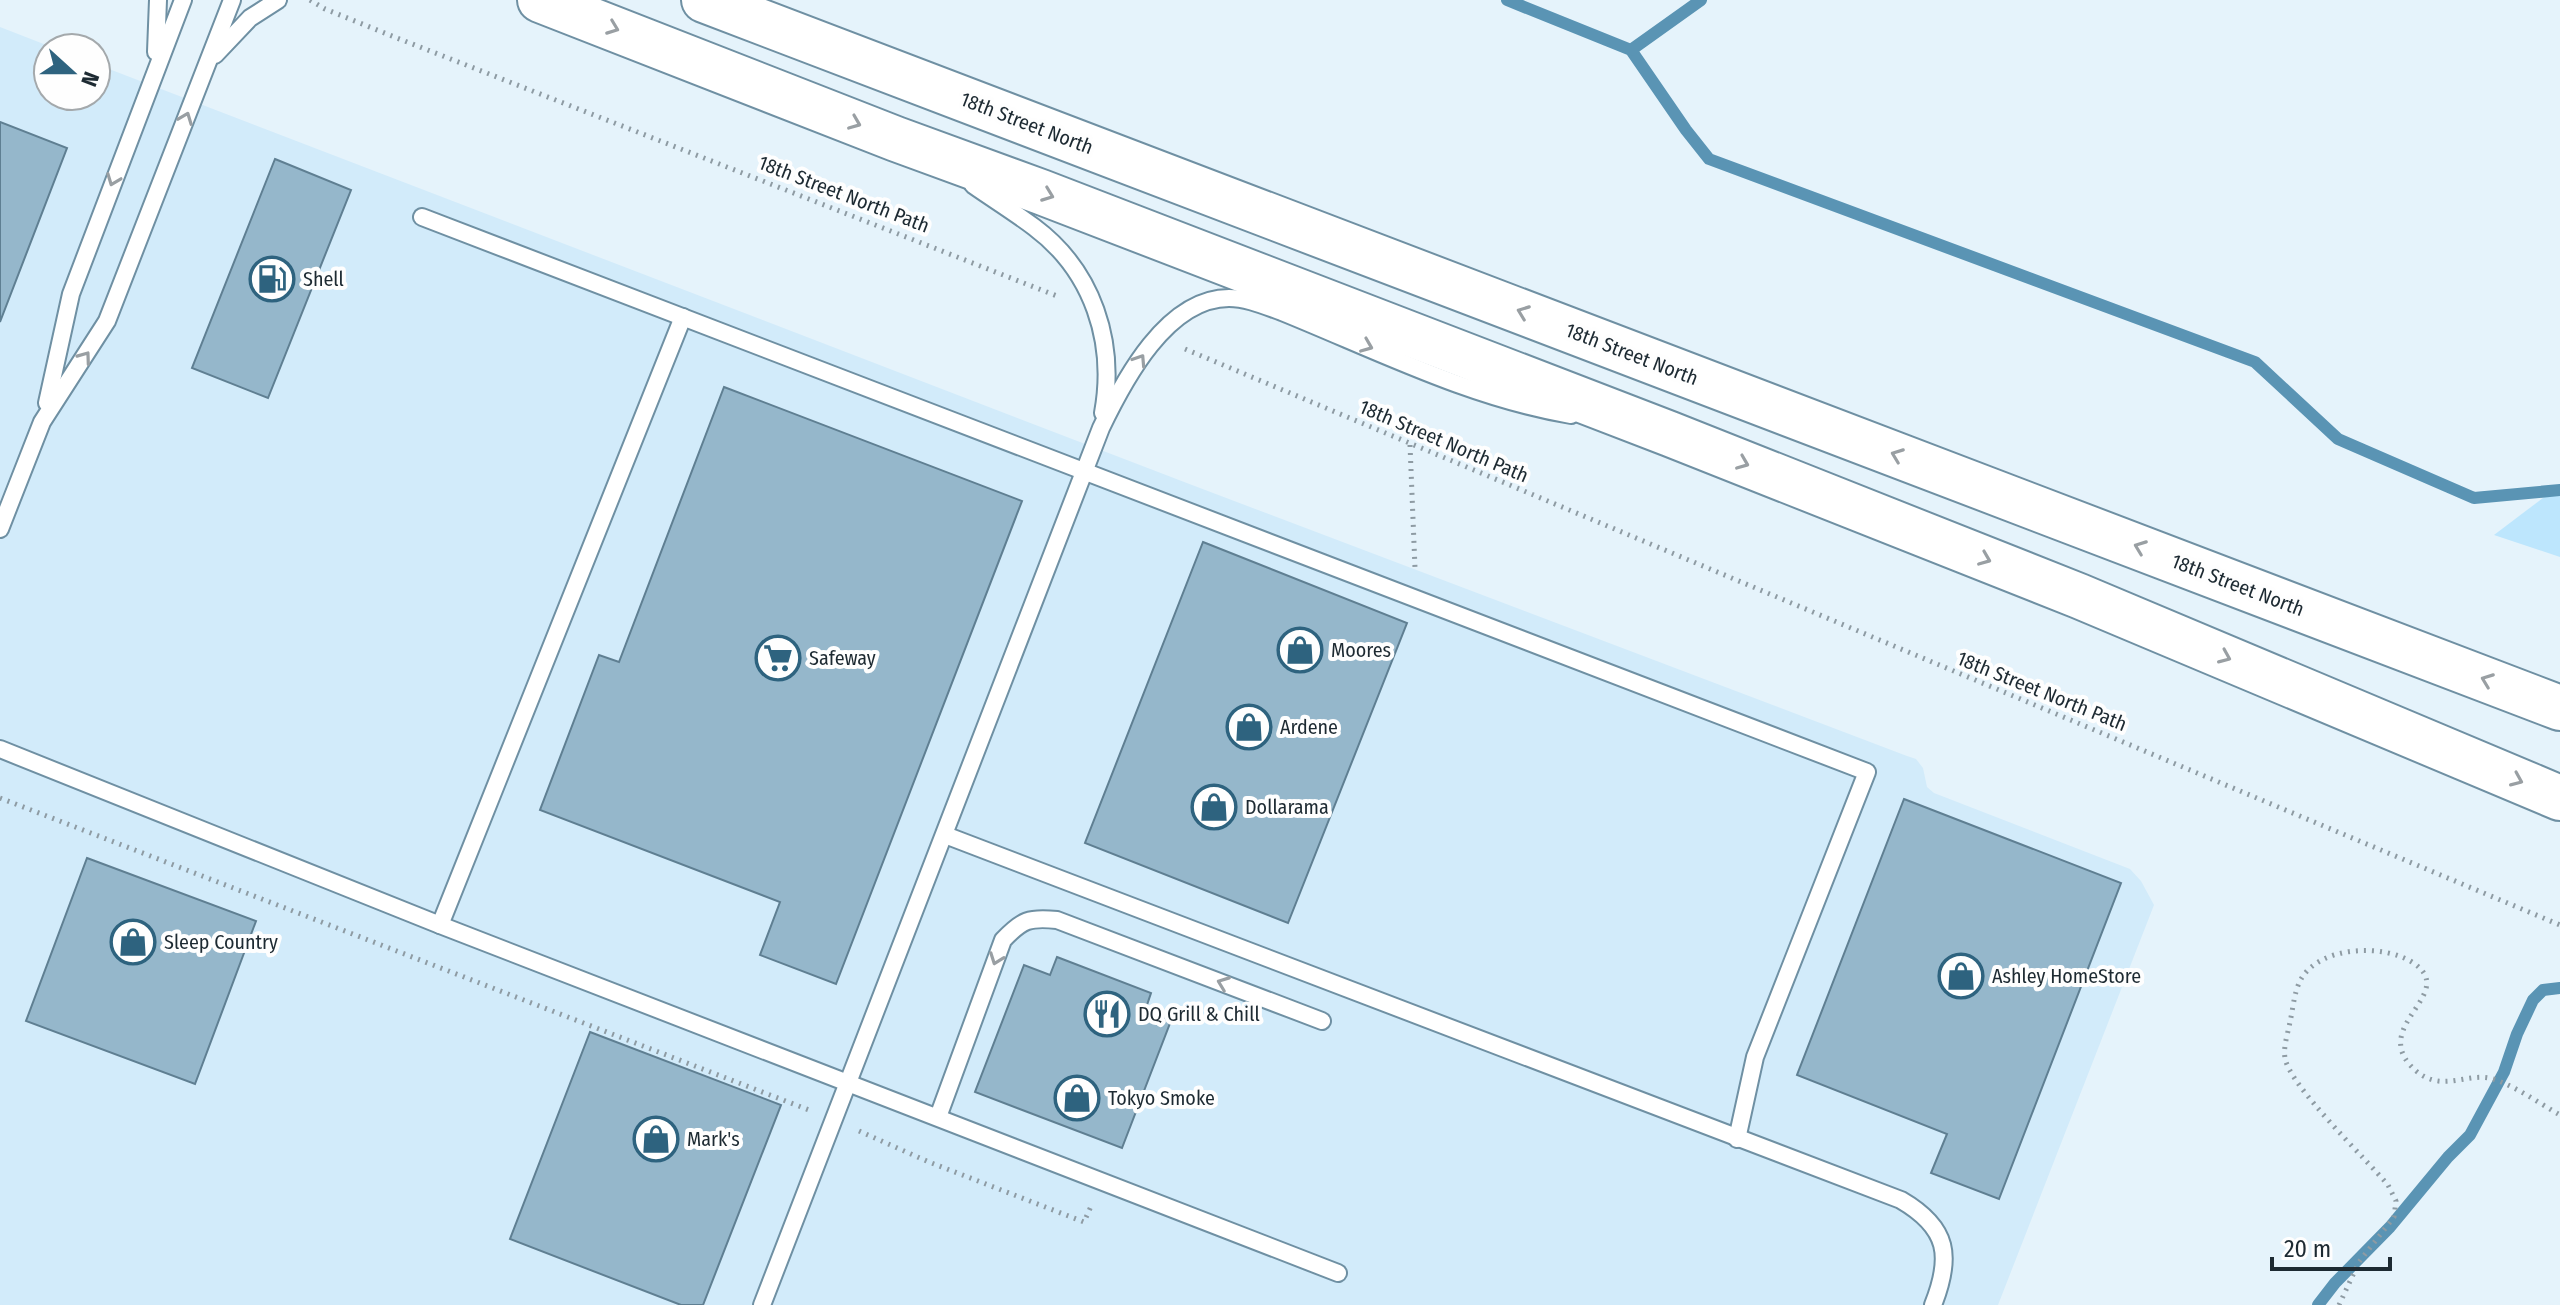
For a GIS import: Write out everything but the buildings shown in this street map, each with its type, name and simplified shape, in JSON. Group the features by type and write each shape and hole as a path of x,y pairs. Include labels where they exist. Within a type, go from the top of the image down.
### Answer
{"main road":[{"path":"540,0 1670,434 2079,596 2560,798"},
{"name":"18th Street North","path":"704,0 2560,708"}],"lane":[{"path":"152,81 158,40 158,0"},
{"path":"0,529 42,422 71,294 183,0"},
{"path":"42,422 107,321 232,0"},
{"path":"209,62 250,18 278,0"},
{"path":"896,139 955,173 1036,228 1070,263 1099,313 1104,332 1108,381 1101,428"},
{"path":"422,217 1867,772 1755,1057 1737,1139"},
{"path":"1171,242 1200,261 1225,286 1251,301 1486,395 1538,409 1638,425 1670,434"},
{"path":"762,1305 1101,428 1156,337 1189,310 1209,301 1228,298 1251,301"},
{"path":"440,925 683,317"},
{"path":"0,749 440,925 1338,1273"},
{"path":"945,835 1901,1200 1926,1218 1943,1244 1944,1271 1933,1305"},
{"path":"938,1117 1003,940 1019,924 1034,917 1057,920 1322,1021"}],"path":[{"name":"18th Street North Path","path":"310,0 397,38 1099,313"},
{"name":"18th Street North Path","path":"1156,337 2560,925"},
{"path":"1410,445 1416,598"},
{"path":"0,798 834,1120 929,1162 1084,1222 1102,1181"},
{"path":"2339,1305 2359,1262 2394,1217 2396,1201 2388,1185 2291,1074 2285,1059 2300,981 2313,966 2337,954 2362,949 2376,950 2414,963 2425,974 2428,988 2404,1024 2401,1050 2408,1063 2419,1073 2445,1082 2480,1078 2495,1080 2560,1115"}],"shaded area":[{"path":"0,27 32,39 32,112 112,112 112,70 1916,759 1923,768 1927,787 1934,793 2130,869 2141,881 2154,905 1998,1305 0,1305"},
{"path":"2560,485 2560,557 2494,535"}],"waterway":[{"path":"1507,0 1631,50 1709,159 2255,362 2338,439 2474,498 2560,490"},
{"path":"1631,50 1701,0"},
{"path":"2318,1305 2470,1135 2504,1072 2533,1000 2543,990 2560,988"}],"place":[{"name":"Shell","path":"272,279"},
{"name":"Moores","path":"1300,650"},
{"name":"Safeway","path":"778,658"},
{"name":"Ardene","path":"1249,727"},
{"name":"Dollarama","path":"1214,807"},
{"name":"Sleep Country","path":"133,942"},
{"name":"Ashley HomeStore","path":"1961,976"},
{"name":"DQ Grill & Chill","path":"1107,1014"},
{"name":"Tokyo Smoke","path":"1077,1098"},
{"name":"Mark's","path":"656,1139"}]}
